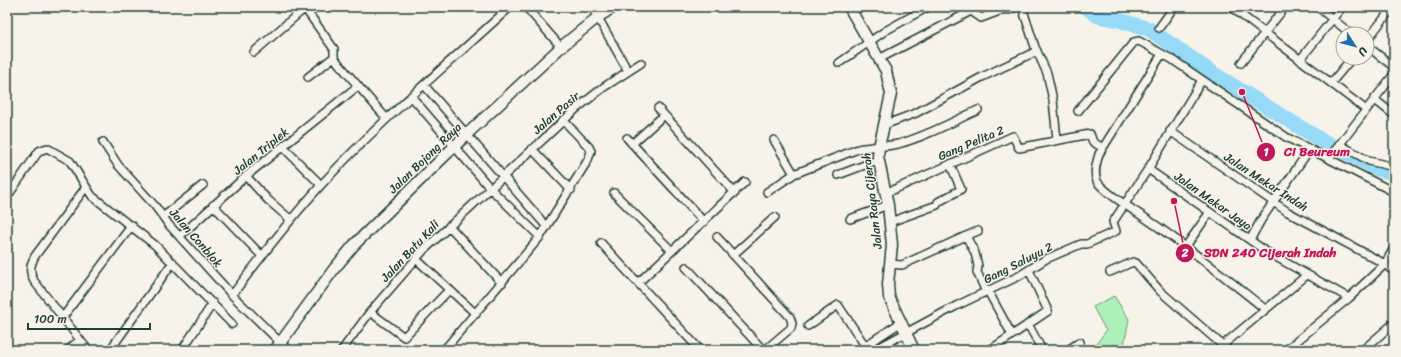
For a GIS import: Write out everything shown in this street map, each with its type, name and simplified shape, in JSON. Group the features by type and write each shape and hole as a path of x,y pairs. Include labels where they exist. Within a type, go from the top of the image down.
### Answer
{"street":[{"path":"254,52 305,7 334,49 334,57 387,119"},
{"path":"232,294 291,220 321,186 411,96 510,7"},
{"path":"526,7 561,47"},
{"path":"592,7 628,71"},
{"name":"Jalan Bojong Raya","path":"281,348 350,250 467,134 561,47 598,17 614,7"},
{"name":"Jalan Raya Cijerah","path":"849,7 886,71 891,94 879,147 878,160 888,205 892,245 888,284 889,297 914,350"},
{"path":"839,62 886,31 928,7"},
{"path":"879,59 971,11 981,18 1005,9 1009,10 1016,7"},
{"path":"1022,7 1037,51 1047,73 1053,100 1057,140"},
{"path":"1159,28 1174,7"},
{"path":"1232,7 1365,109"},
{"path":"1241,63 1285,7"},
{"path":"1318,7 1341,26"},
{"path":"1300,60 1342,7"},
{"path":"1375,30 1393,7"},
{"path":"1078,111 1134,42 1143,43 1202,80 1281,134 1310,149 1330,157 1394,192"},
{"path":"884,125 916,113 982,77 1037,51"},
{"path":"1375,52 1394,67"},
{"path":"1162,54 1103,148 1096,163 1096,180 1124,204 1186,246 1265,309"},
{"path":"308,77 334,57"},
{"name":"Jalan Pasir","path":"503,176 563,120 628,71 641,63"},
{"path":"1331,83 1345,66"},
{"path":"1330,157 1365,109 1394,74"},
{"path":"1124,204 1148,169 1202,80"},
{"path":"424,85 547,227"},
{"name":"Jalan Triplek","path":"180,236 246,176 358,86"},
{"path":"411,96 454,148 490,188 540,237"},
{"path":"1374,99 1394,114"},
{"path":"658,108 735,193"},
{"path":"767,192 794,174 858,149 868,146 879,147 898,144 939,128 978,110"},
{"path":"664,115 629,141 704,222"},
{"path":"444,350 540,237 588,160 591,151 589,147 563,120"},
{"name":"Jalan Mekar Indah","path":"1170,131 1288,212 1385,264 1394,272"},
{"name":"Gang Pelita 2","path":"885,192 1013,136 1019,148 1090,134 1093,142 1103,148"},
{"path":"774,140 794,174"},
{"name":"Jalan Conblok","path":"103,142 118,165 281,348"},
{"path":"1338,145 1369,161 1394,167"},
{"path":"283,147 321,186"},
{"path":"7,197 39,151 47,148 70,161 86,187 100,202 132,226 173,262 213,302 232,324"},
{"path":"532,149 570,190"},
{"path":"1250,240 1273,201 1310,149"},
{"path":"838,174 878,160"},
{"path":"890,222 937,205 938,202 960,190 961,188 950,164"},
{"name":"Jalan Mekar Jaya","path":"1148,169 1267,252 1349,298"},
{"path":"246,176 268,200 291,220"},
{"name":"Jalan Batu Kali","path":"346,349 370,312 416,259 503,176"},
{"path":"639,282 745,182"},
{"path":"163,217 203,185"},
{"path":"86,187 31,263 30,275 88,350"},
{"path":"614,193 672,251"},
{"name":"Gang Saluyu 2","path":"874,350 1029,270 1046,259 1116,231 1114,222 1124,204"},
{"path":"213,205 262,256"},
{"path":"850,219 888,205"},
{"path":"1186,246 1210,212"},
{"path":"732,255 775,217"},
{"path":"63,317 132,226"},
{"path":"449,226 502,283"},
{"path":"890,264 902,265 978,231"},
{"path":"966,236 975,253 978,266 977,272 1012,335"},
{"path":"686,266 764,350 791,328 792,323 790,317 717,237"},
{"path":"601,243 639,282 700,350"},
{"path":"1286,350 1349,298 1385,264 1394,248"},
{"path":"416,259 476,314"},
{"path":"110,350 173,262"},
{"path":"1110,272 1133,262 1136,263 1160,291 1226,348 1265,309 1307,275"},
{"path":"990,350 1047,312 1048,309 1029,270"},
{"path":"370,312 404,337 449,290"},
{"path":"182,350 213,302"},
{"path":"808,326 838,305 864,348 900,323"},
{"path":"1363,350 1394,323"},
{"path":"1028,324 1042,350"},
{"path":"68,350 80,340"},
{"path":"1068,350 1080,342"}],"green space":[{"path":"1114,296 1129,319 1123,350 1088,350 1096,344 1106,331 1093,307"}],"waterway":[{"path":"1086,7 1098,16 1119,20 1149,29 1214,74 1321,140 1378,169 1394,173"}],"place":[{"name":"Ci Beureum","path":"1242,92"},
{"name":"SDN 240 Cijerah Indah","path":"1174,201"}]}
